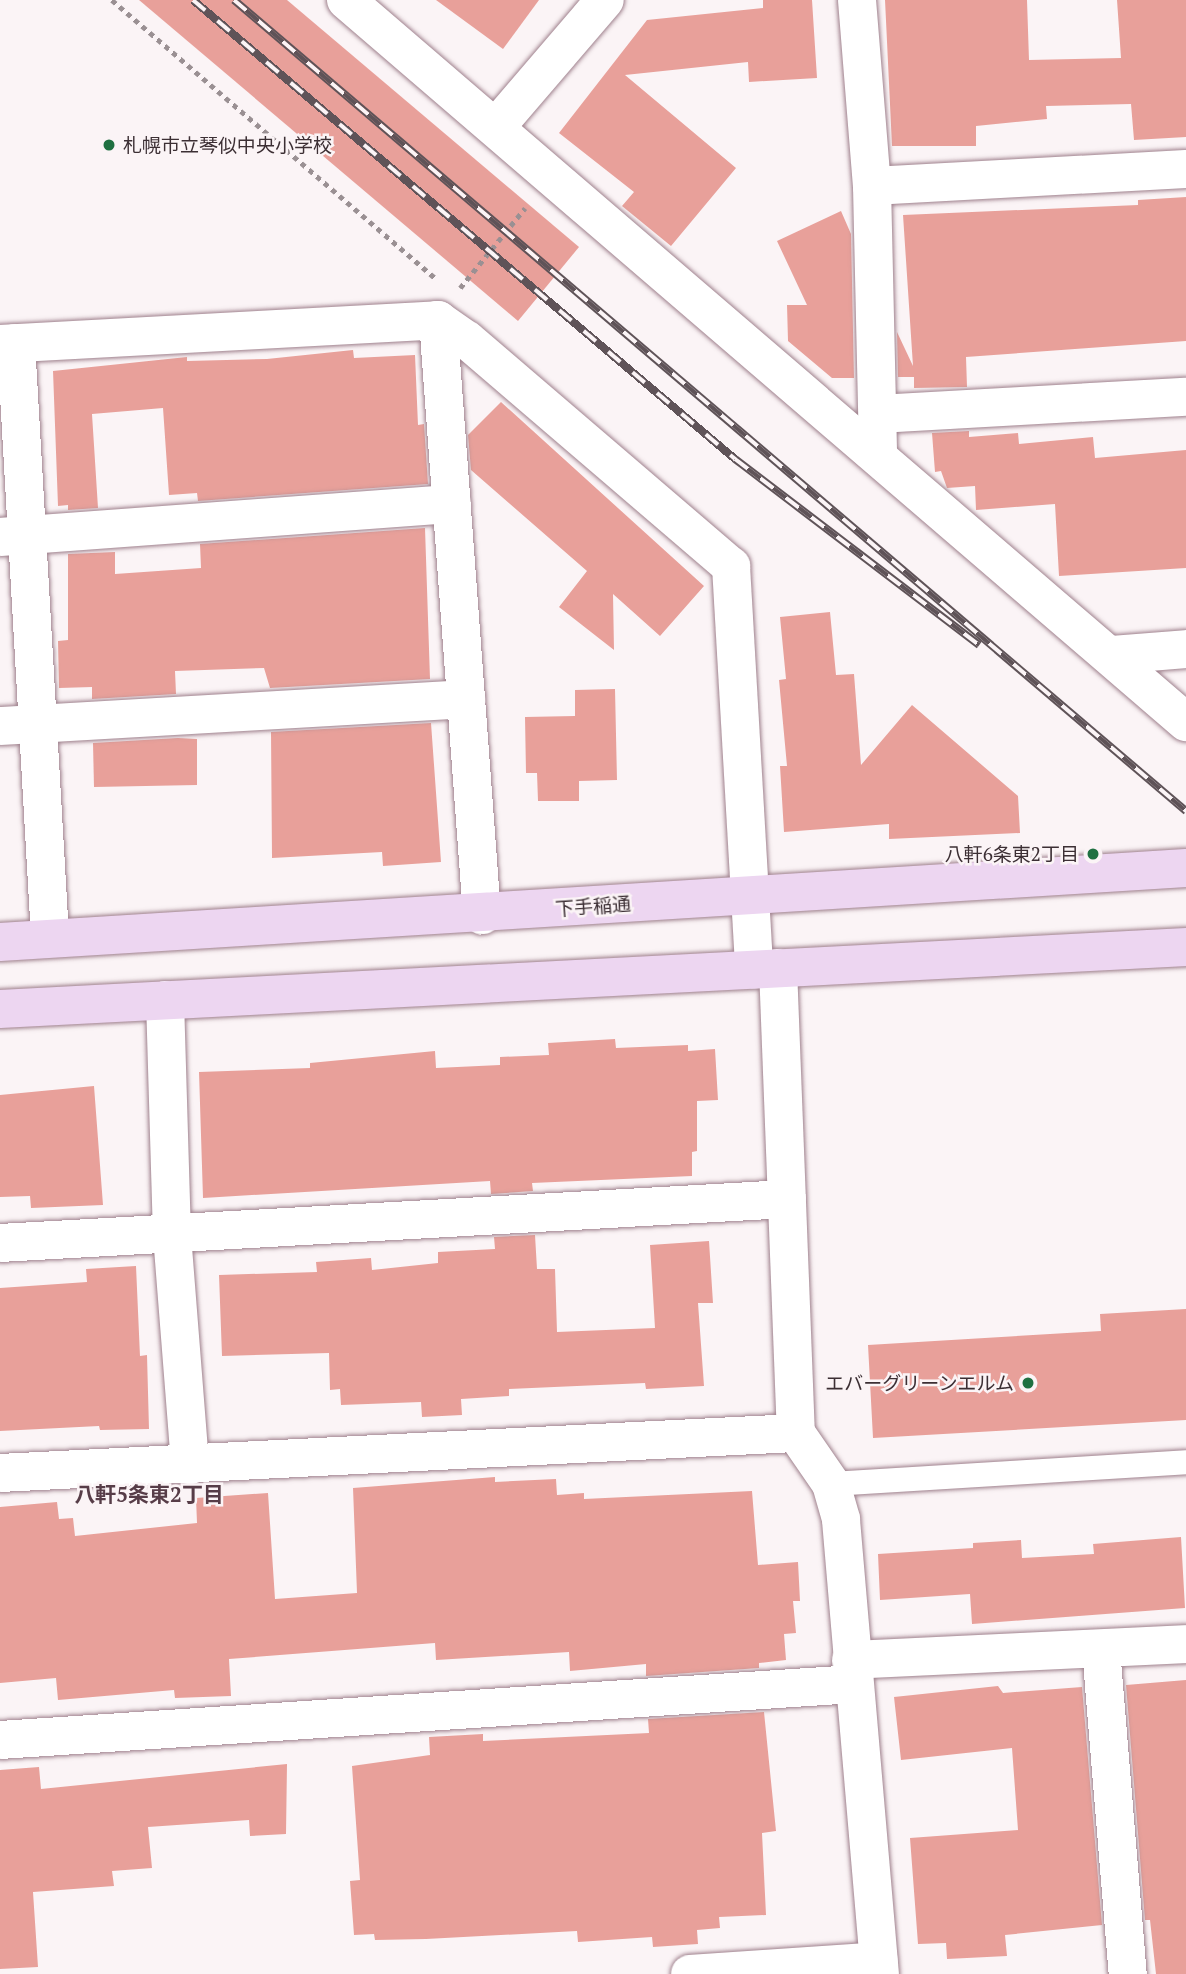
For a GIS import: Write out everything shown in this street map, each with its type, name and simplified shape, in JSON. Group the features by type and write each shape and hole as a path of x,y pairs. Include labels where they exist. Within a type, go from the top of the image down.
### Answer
{"main road":[{"name":"下手稲通","path":"0,942 50,937 482,915 750,894 1186,867"},
{"path":"0,1009 1186,947"}],"street":[{"path":"346,0 1112,655 1186,722"},
{"path":"496,127 605,0"},
{"path":"857,0 872,186 878,456"},
{"path":"872,186 1186,169"},
{"path":"50,937 39,724 14,536 8,344 445,300"},
{"path":"445,300 452,504 482,915"},
{"path":"445,300 467,340 731,566 750,894 766,969 787,1199 796,1433 831,1484 841,1520 879,1968 690,1974"},
{"path":"877,414 1186,397"},
{"path":"14,536 452,504"},
{"path":"1112,655 1186,649"},
{"path":"0,726 466,699"},
{"path":"165,1000 172,1235 190,1465"},
{"path":"0,1243 787,1199"},
{"path":"0,1473 796,1433"},
{"path":"0,1740 1186,1644"},
{"path":"1101,1649 1128,1974"}],"lane":[{"path":"831,1484 1186,1462"}],"path":[{"path":"112,0 445,300 527,206"}],"building":[{"path":"139,0 287,0 579,247 518,321"},
{"path":"436,0 539,0 503,49"},
{"path":"763,0 812,0 817,78 749,82 748,62 625,75 736,168 671,246 622,206 634,192 559,133 647,20 763,8"},
{"path":"885,0 1027,0 1029,60 1121,58 1117,0 1186,0 1186,137 1134,140 1131,104 1046,106 1047,119 976,126 976,146 892,146"},
{"path":"1186,197 1186,341 966,357 967,387 914,388 914,377 898,377 897,332 913,366 903,215 1138,205 1138,200"},
{"path":"841,211 851,234 854,378 832,378 788,341 787,305 807,305 777,241"},
{"path":"353,350 354,358 415,355 418,425 424,424 428,484 198,501 197,493 169,495 163,408 92,414 98,508 68,510 68,505 58,506 53,371 187,357 187,361 267,359"},
{"path":"501,402 704,586 660,636 613,594 614,650 559,607 587,571 471,470 468,435"},
{"path":"969,431 969,437 1018,433 1019,444 1093,437 1095,458 1186,450 1186,568 1059,576 1055,504 976,510 975,486 947,488 941,471 935,472 932,433"},
{"path":"425,528 430,679 270,688 264,668 175,671 176,694 92,699 92,687 59,688 58,641 68,640 68,554 115,552 115,574 201,568 200,544"},
{"path":"830,612 836,675 854,674 861,765 912,705 1018,796 1020,833 889,839 889,824 784,832 780,766 787,766 779,680 786,679 780,617"},
{"path":"615,689 617,780 579,781 579,801 538,801 537,773 526,773 525,717 575,716 575,690"},
{"path":"431,723 441,862 383,866 382,852 272,858 271,732"},
{"path":"197,739 197,785 94,787 93,743"},
{"path":"615,1039 616,1048 688,1045 688,1051 715,1049 718,1100 697,1101 697,1151 692,1152 692,1176 532,1183 533,1191 491,1194 490,1181 203,1198 199,1072 310,1068 310,1063 435,1051 436,1068 500,1065 500,1057 549,1055 548,1043"},
{"path":"94,1086 103,1205 31,1208 30,1196 0,1197 0,1095"},
{"path":"535,1235 537,1269 555,1269 557,1332 655,1328 650,1245 709,1241 713,1303 698,1303 704,1386 646,1389 645,1383 509,1389 509,1396 461,1399 462,1415 422,1417 421,1402 341,1405 340,1389 330,1390 329,1353 222,1356 219,1275 317,1272 316,1262 371,1258 372,1270 438,1263 438,1252 495,1249 494,1237"},
{"path":"136,1266 140,1356 147,1355 149,1429 100,1430 99,1426 0,1431 0,1288 87,1282 86,1269"},
{"name":"エバーグリーンエルム","path":"1186,1309 1186,1420 873,1438 868,1345 1101,1331 1100,1314"},
{"path":"495,1477 495,1482 556,1479 557,1495 584,1493 584,1499 752,1491 758,1565 798,1562 800,1601 793,1601 796,1633 784,1634 786,1660 759,1663 759,1668 646,1676 646,1664 570,1671 569,1652 436,1660 435,1643 229,1659 231,1696 175,1698 174,1690 58,1700 56,1678 0,1683 0,1507 57,1502 59,1519 73,1518 75,1536 197,1523 196,1498 268,1493 275,1599 357,1593 353,1488"},
{"path":"1181,1537 1185,1608 972,1624 970,1594 880,1600 878,1554 973,1548 973,1543 1021,1540 1022,1558 1094,1554 1093,1544"},
{"path":"1186,1680 1186,1974 1156,1974 1150,1920 1145,1920 1126,1685"},
{"path":"998,1686 1003,1693 1082,1687 1102,1925 1005,1935 1007,1956 947,1959 946,1943 918,1944 910,1838 1018,1830 1012,1748 901,1760 894,1697"},
{"path":"764,1712 776,1831 762,1833 766,1915 719,1917 720,1928 697,1930 698,1944 653,1947 652,1937 578,1942 577,1931 375,1940 374,1934 354,1935 350,1881 360,1880 352,1766 430,1755 429,1737 483,1734 483,1741 649,1733 648,1719"},
{"path":"287,1764 286,1834 250,1836 249,1820 148,1827 152,1868 112,1871 114,1886 33,1892 38,1967 0,1969 0,1770 39,1767 41,1789"}],"railway":[{"path":"193,0 735,459 979,645"},
{"path":"234,0 1186,811"}],"place":[{"name":"札幌市立琴似中央小学校","path":"109,145"},
{"name":"八軒6条東2丁目","path":"1093,854"},
{"name":"エバーグリーンエルム","path":"1028,1383"}],"district":[{"name":"八軒5条東2丁目","path":"149,1494"}]}
